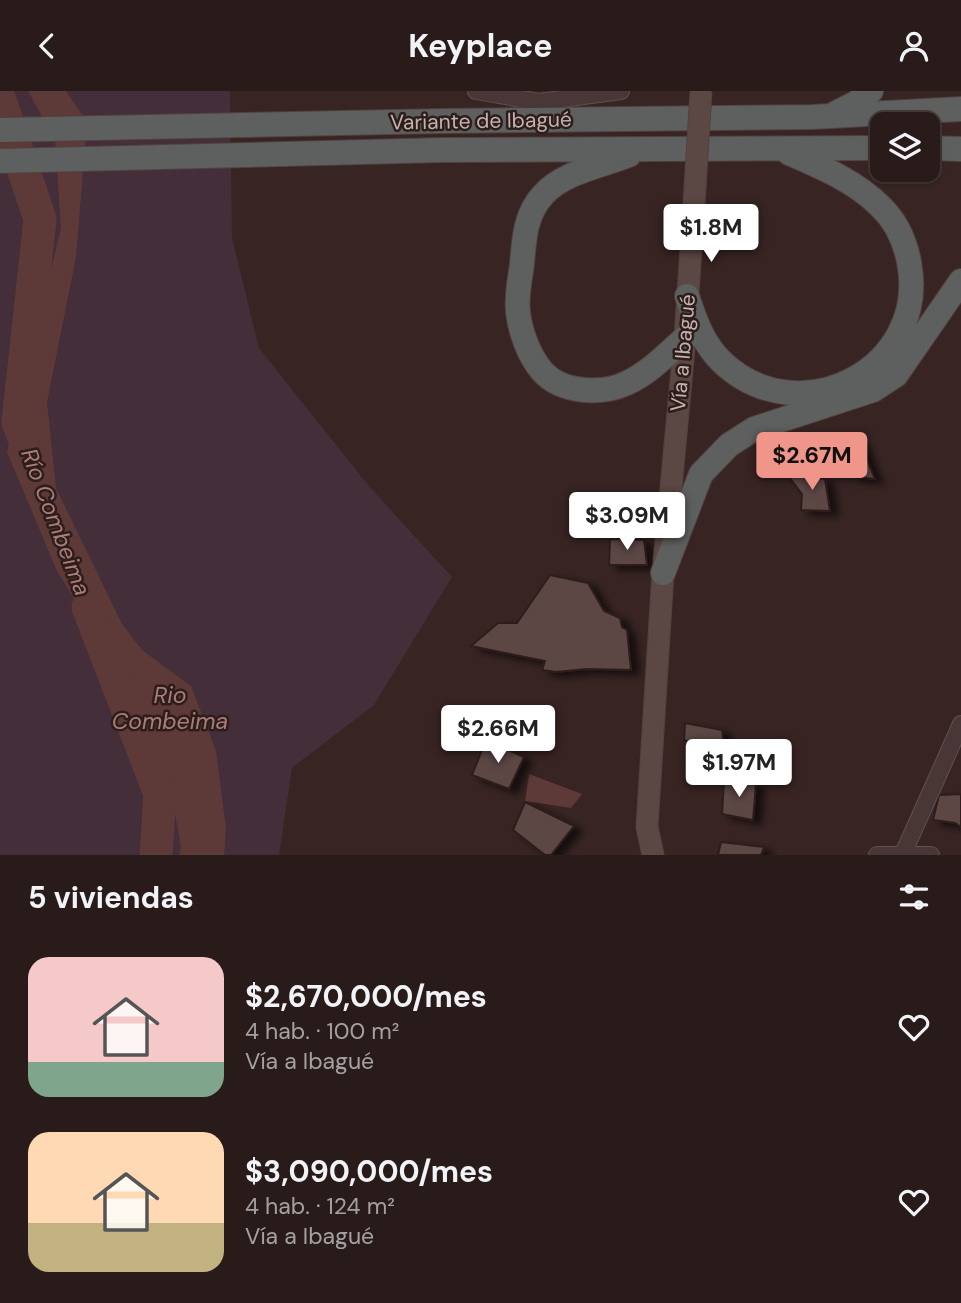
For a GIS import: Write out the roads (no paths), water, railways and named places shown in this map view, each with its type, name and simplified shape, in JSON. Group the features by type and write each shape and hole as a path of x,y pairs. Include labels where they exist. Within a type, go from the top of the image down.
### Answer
{"highway":[{"path":"812,117 835,113 856,103 871,91"},
{"name":"Variante de Ibagué","path":"0,130 812,117 961,109"},
{"path":"648,148 556,182 543,194 527,223 518,311 525,339 543,372 560,383 580,389 609,389 624,385 656,364 685,338"},
{"path":"688,296 705,340 721,361 743,378 778,392 819,392 841,386 864,374 883,358 900,333 911,296 911,274 906,248 898,230 883,208 866,193 830,171 778,148"},
{"name":"Variante de Ibagué","path":"0,161 443,150 870,148"},
{"path":"940,148 961,149"},
{"path":"663,573 701,474 729,445 754,429 873,390 896,375 961,281"}],"main road":[{"name":"Vía a Ibagué","path":"653,855 648,827 663,573 685,338 701,91"}],"street":[{"path":"476,91 540,102 621,91"},
{"path":"903,854 961,725"},
{"path":"877,855 931,855"}],"water":[{"name":"Rio Combeima","path":"28,91 66,91 87,122 76,257 47,402 56,488 122,624 142,650 191,686 216,751 226,829 224,855 179,855 181,847 167,769 129,689 56,569 7,452 61,228 55,140"},
{"path":"529,774 582,794 571,808 525,801"}],"waterway":[{"name":"Río Combeima","path":"0,100 40,219 18,422 24,438"},
{"name":"Río Combeima","path":"88,607 160,794 156,855"}]}
